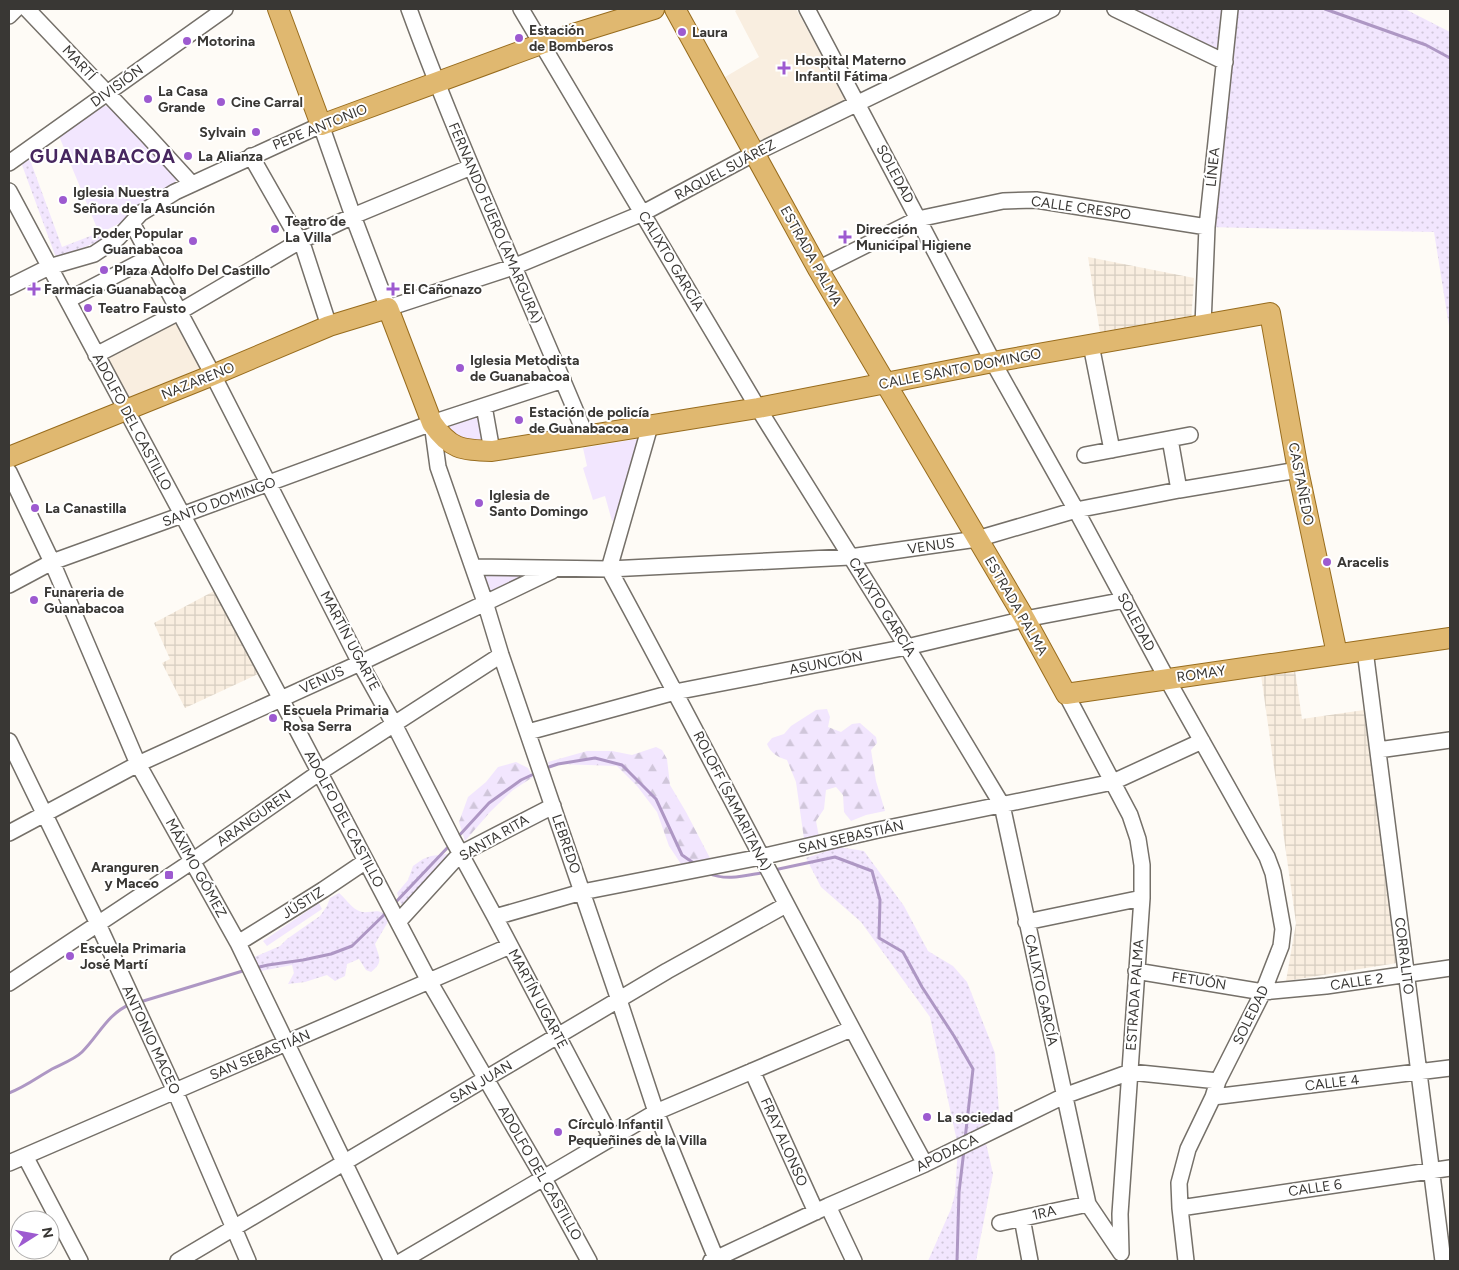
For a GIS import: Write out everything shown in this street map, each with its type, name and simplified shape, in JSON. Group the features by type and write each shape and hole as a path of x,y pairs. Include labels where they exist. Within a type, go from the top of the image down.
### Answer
{"main road":[{"path":"278,9 321,125"},
{"name":"PEPE ANTONIO","path":"321,125 541,44 654,9"},
{"name":"ESTRADA PALMA","path":"675,9 818,269 1024,619 1066,694"},
{"path":"388,308 432,423 441,436 459,448 483,451 650,426"},
{"name":"NAZARENO","path":"9,457 329,326 388,308"},
{"name":"CALLE SANTO DOMINGO","path":"650,426 758,408 993,362 1270,314"},
{"name":"CASTAÑEDO","path":"1270,314 1298,470 1337,654"},
{"name":"ROMAY","path":"1066,694 1450,638"}],"street":[{"path":"9,16 16,9"},
{"name":"MARTÍ","path":"27,9 191,183"},
{"name":"DIVISIÓN","path":"9,163 225,9"},
{"name":"FERNANDO FUERO (AMARGURA)","path":"409,9 436,82 471,167 586,436"},
{"name":"CALIXTO GARCÍA","path":"521,9 758,408 907,647 1002,805 1088,1204 1122,1257"},
{"name":"RAQUEL SUÁREZ","path":"388,308 513,267 643,213 755,153 1052,9"},
{"path":"1115,9 1225,62"},
{"name":"LÍNEA","path":"1203,325 1207,227 1230,9"},
{"name":"SOLEDAD","path":"812,10 857,103 993,362 1267,857 1273,873 1283,928 1281,946 1263,992 1218,1081 1213,1097 1188,1149 1179,1183 1186,1261"},
{"path":"321,125 388,308"},
{"name":"PEPE ANTONIO","path":"9,287 49,267 94,254 118,238 141,212 191,183 321,125"},
{"path":"251,156 304,249 329,326"},
{"path":"96,355 179,312 300,241 353,216 471,167"},
{"name":"ADOLFO DEL CASTILLO","path":"9,191 320,772 429,981 543,1177 589,1261"},
{"name":"CALLE CRESPO","path":"818,269 918,218 1003,200 1036,200 1207,227"},
{"name":"MARTÍN UGARTE","path":"132,223 269,483 360,663 394,724 456,846 611,1137"},
{"path":"68,300 150,257"},
{"path":"1091,345 1112,450"},
{"name":"SANTO DOMINGO","path":"9,585 52,562 432,423 563,380"},
{"path":"438,467 447,455 483,451 484,406"},
{"name":"LEBREDO","path":"432,423 438,467 485,602 501,655 620,1000 656,1112 714,1261"},
{"path":"609,569 650,426"},
{"path":"1085,455 1190,435"},
{"path":"1170,439 1179,490"},
{"name":"VENUS","path":"473,567 609,569 850,557 977,539 1076,510 1298,470"},
{"name":"MÁXIMO GÓMEZ","path":"9,472 52,562 138,764 191,862 238,943 392,1261"},
{"name":"VENUS","path":"9,833 44,816 138,764 360,663 556,569"},
{"name":"ROLOFF (SAMARITANA)","path":"609,569 851,1029 925,1164"},
{"name":"ASUNCIÓN","path":"528,732 675,692 907,647 1024,619 1125,600"},
{"name":"CORRALITO","path":"1365,650 1443,1261"},
{"name":"ARANGUREN","path":"9,983 191,862 320,772 501,655"},
{"name":"ESTRADA PALMA","path":"1066,694 1130,815 1138,839 1142,865 1142,898 1120,1214 1122,1257"},
{"path":"1378,750 1450,740"},
{"name":"ANTONIO MACEO","path":"9,741 98,924 175,1091 248,1261"},
{"name":"SAN SEBASTIÁN","path":"495,917 582,892 761,857 878,830 1113,782 1202,741"},
{"name":"SANTA RITA","path":"397,918 456,846 552,806"},
{"name":"JÚSTIZ","path":"238,943 366,861"},
{"path":"1026,922 1142,898"},
{"name":"SAN JUAN","path":"178,1261 667,971 786,905"},
{"name":"SAN SEBASTIÁN","path":"9,1163 510,946"},
{"name":"CALLE 2","path":"1263,992 1326,986 1450,968"},
{"name":"FETUÓN","path":"1136,971 1263,992"},
{"path":"402,1261 656,1112 851,1029"},
{"name":"CALLE 4","path":"1213,1097 1450,1068"},
{"name":"FRAY ALONSO","path":"752,1071 822,1209 854,1261"},
{"name":"APODACA","path":"714,1261 822,1209 925,1164 1064,1096 1130,1072 1218,1081"},
{"path":"25,1156 80,1261"},
{"name":"CALLE 6","path":"1180,1208 1450,1168"},
{"name":"1RA","path":"1000,1222 1088,1204"},
{"path":"1022,1218 1030,1261"}],"shaded area":[{"name":"Hospital Materno Infantil Fátima","path":"738,9 796,9 846,99 759,146 720,80 759,57 735,11"},
{"path":"1088,257 1194,278 1191,323 1101,339"},
{"path":"174,321 203,369 129,401 106,358"},
{"path":"214,591 258,674 185,708 162,663 170,659 154,623"},
{"path":"1295,670 1302,719 1364,710 1397,963 1286,981 1296,923 1261,675"}],"green space":[{"path":"1120,9 1405,9 1450,32 1450,332 1434,232 1207,227 1225,62"},
{"path":"104,106 116,107 179,176 176,181 143,208 120,223 99,233 59,136"},
{"path":"29,157 62,247 106,230 106,237 103,240 58,257 55,255 22,165 24,160"},
{"path":"480,414 486,446 467,444 444,425"},
{"path":"636,439 640,442 616,519 612,521 605,496 593,500 583,468 587,466 583,448"},
{"path":"485,575 526,576 491,591"},
{"path":"827,709 830,717 828,727 841,732 852,724 860,723 876,737 877,743 871,750 876,781 885,811 866,815 851,821 844,812 843,795 836,787 826,790 824,809 816,821 819,837 804,839 796,782 787,760 780,758 770,750 767,744 772,738 784,734 791,726 816,710"},
{"path":"656,747 662,750 667,759 670,785 711,860 683,867 669,846 657,812 637,786 617,766 559,764 549,766 548,762 587,751 612,751 632,755"},
{"path":"516,762 528,768 533,777 513,790 490,812 465,841 459,822 468,797 486,782 498,767"},
{"path":"839,847 864,851 904,906 928,951 953,966 967,982 995,1053 999,1112 984,1134 993,1174 976,1261 928,1261 951,1209 955,1194 958,1146 930,1017 861,922 821,887 806,858"},
{"path":"453,853 402,907 397,893 408,880 413,866 431,856"},
{"path":"339,893 357,910 361,912 378,911 389,920 375,944 379,962 371,972 366,970 359,959 347,964 345,976 335,981 327,975 305,982 288,984 294,973 292,965 256,972 250,959 280,946 320,916 330,898"},
{"path":"319,903 322,909 267,946 263,941"}],"waterway":[{"path":"1325,9 1426,45 1450,58"},
{"path":"546,768 558,764 595,758 622,765 656,799 682,855 695,864"},
{"path":"456,839 489,803 521,780 536,773"},
{"path":"394,904 450,845"},
{"path":"774,870 835,857 872,871 880,900 879,938 903,952 922,987 973,1069 965,1139"},
{"path":"708,873 721,877 761,873"},
{"path":"255,968 331,954 352,946 387,912"},
{"path":"140,1002 246,970"},
{"path":"9,1093 79,1055 116,1013 131,1004"},
{"path":"957,1261 959,1192 964,1150"}],"place":[{"name":"Laura","path":"682,32"},
{"name":"Estación de Bomberos","path":"519,38"},
{"name":"Motorina","path":"187,41"},
{"name":"Hospital Materno Infantil Fátima","path":"784,68"},
{"name":"La Casa Grande","path":"148,99"},
{"name":"Cine Carral","path":"221,102"},
{"name":"Sylvain","path":"256,132"},
{"name":"La Alianza","path":"188,156"},
{"name":"Iglesia Nuestra Señora de la Asunción","path":"63,200"},
{"name":"Teatro de La Villa","path":"275,229"},
{"name":"Dirección Municipal Higiene","path":"845,237"},
{"name":"Poder Popular Guanabacoa","path":"193,241"},
{"name":"Plaza Adolfo Del Castillo","path":"104,270"},
{"name":"Farmacia Guanabacoa","path":"34,289"},
{"name":"El Cañonazo","path":"393,289"},
{"name":"Teatro Fausto","path":"88,308"},
{"name":"Iglesia Metodista de Guanabacoa","path":"460,368"},
{"name":"Estación de policía de Guanabacoa","path":"519,420"},
{"name":"Iglesia de Santo Domingo","path":"479,503"},
{"name":"La Canastilla","path":"35,508"},
{"name":"Aracelis","path":"1327,562"},
{"name":"Funareria de Guanabacoa","path":"34,600"},
{"name":"Escuela Primaria Rosa Serra","path":"273,718"},
{"name":"Aranguren y Maceo","path":"169,875"},
{"name":"Escuela Primaria José Martí","path":"70,956"},
{"name":"La sociedad","path":"927,1117"},
{"name":"Círculo Infantil Pequeñines de la Villa","path":"558,1132"}],"district":[{"name":"GUANABACOA","path":"103,156"}]}
